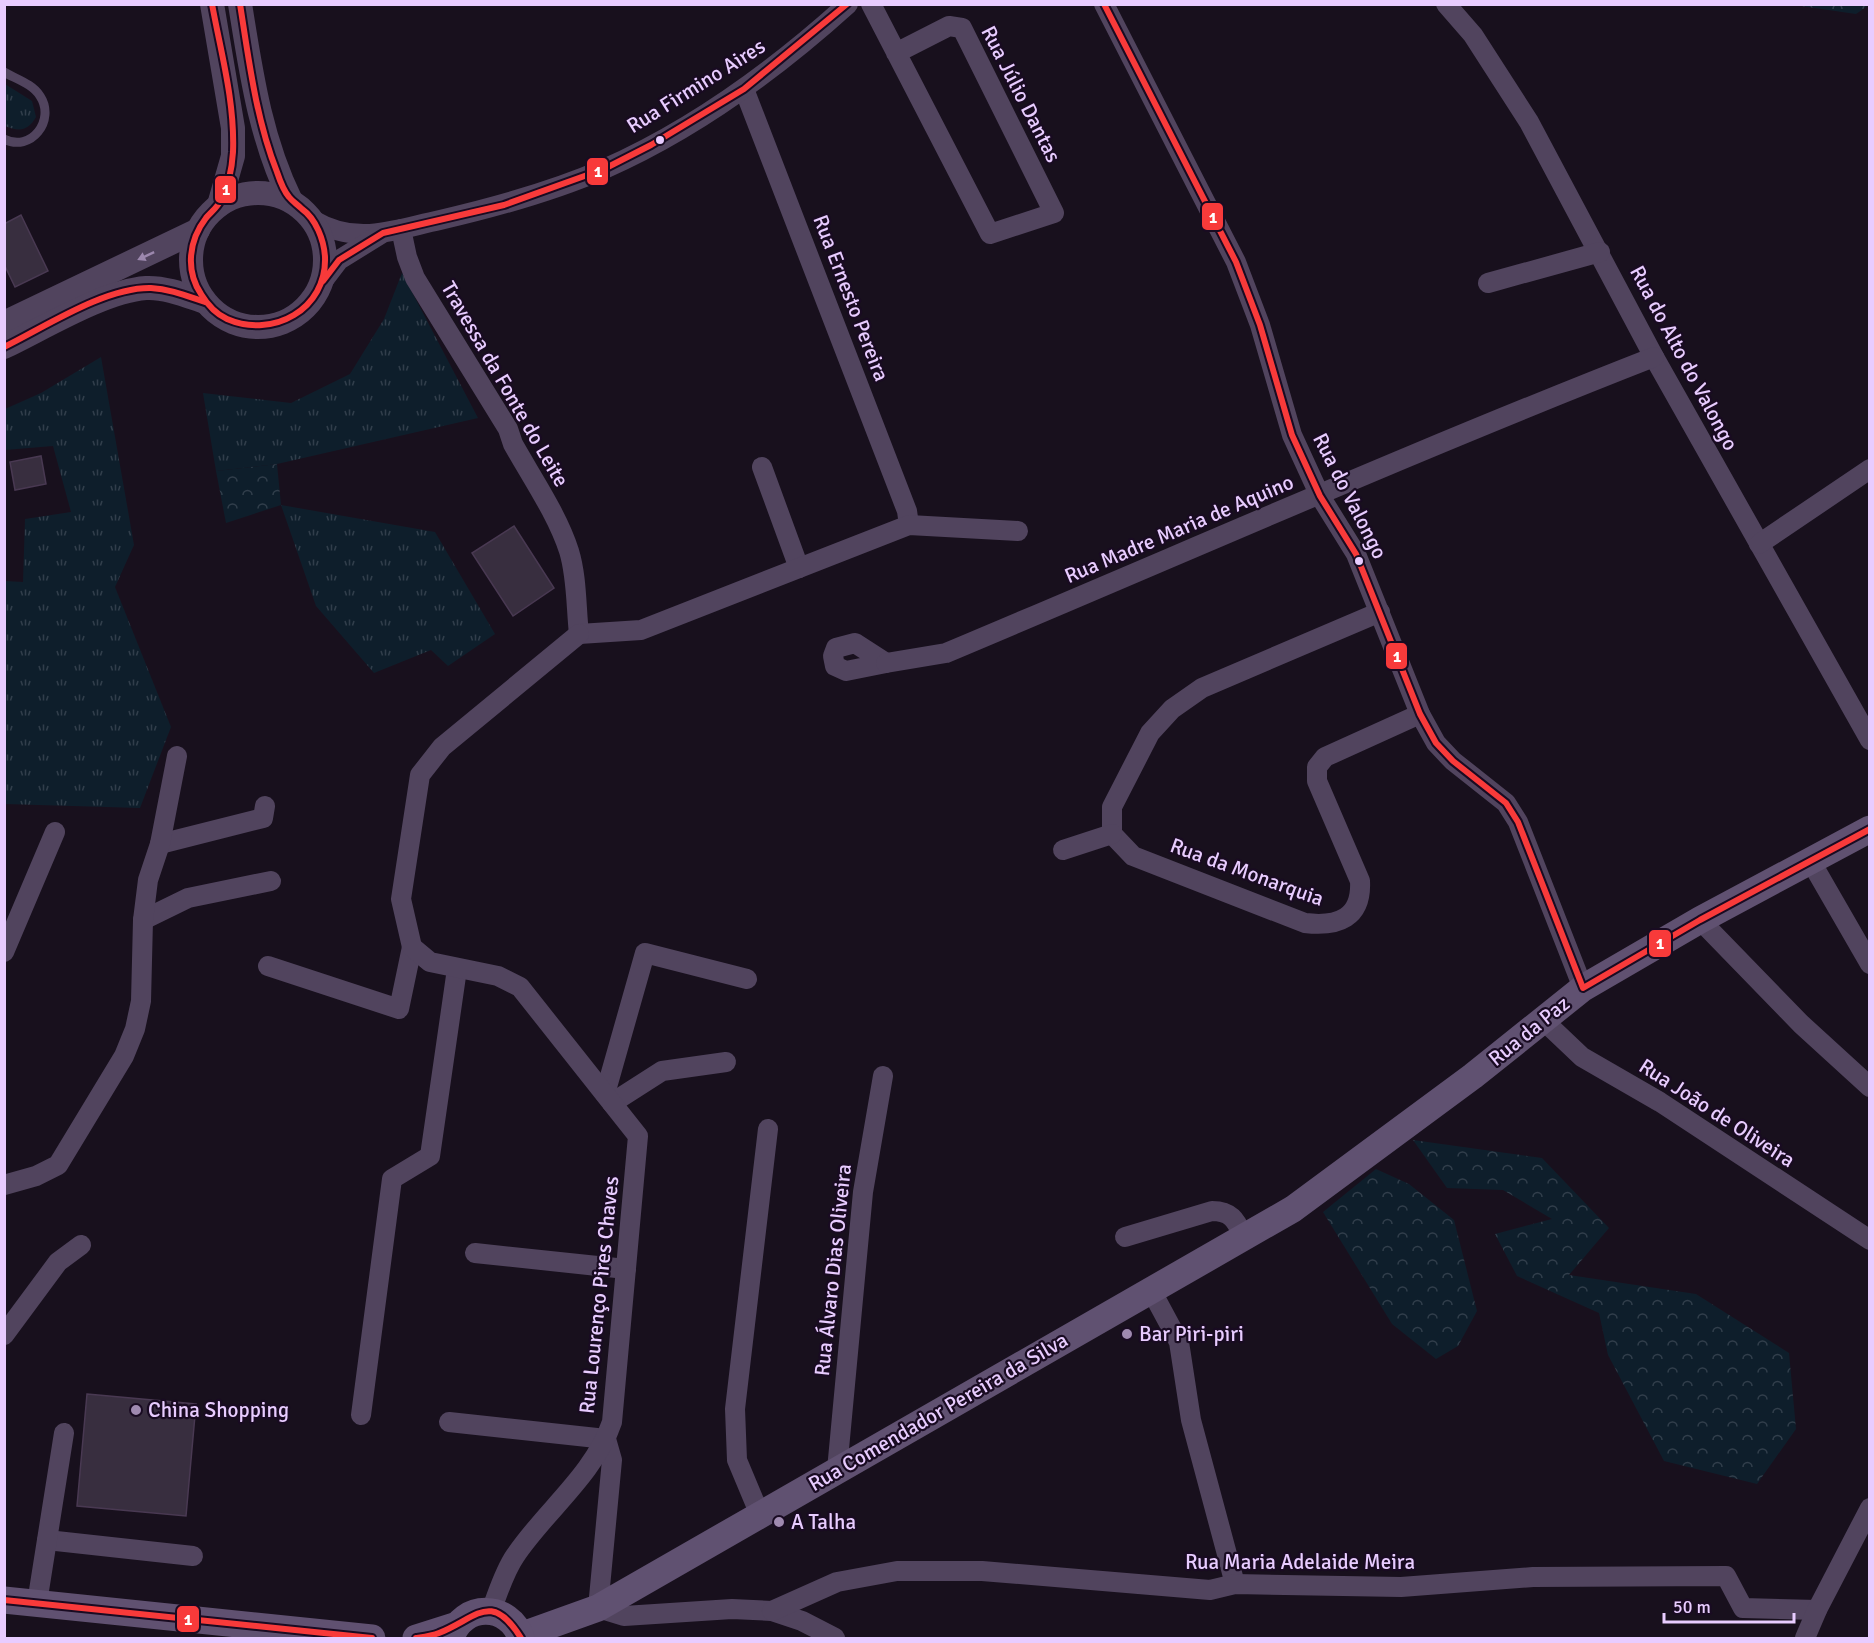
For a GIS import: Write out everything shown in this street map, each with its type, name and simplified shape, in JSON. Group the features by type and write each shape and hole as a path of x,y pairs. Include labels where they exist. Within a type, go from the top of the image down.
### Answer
{"main road":[{"name":"Rua da Paz","path":"1347,1172 1583,988 1701,920 1869,829"},
{"name":"Rua Comendador Pereira da Silva","path":"521,1637 598,1608 1293,1209 1347,1172"},
{"path":"4,1600 372,1638"},
{"path":"416,1638 454,1632 472,1614 491,1611 509,1619 521,1637"}],"street":[{"path":"212,4 233,128 233,156 219,205"},
{"path":"240,4 261,123 274,165 291,201"},
{"name":"Rua Firmino Aires","path":"392,231 504,205 604,169 684,128 744,89 848,4"},
{"path":"871,4 896,52"},
{"name":"Rua do Valongo","path":"1104,4 1236,262 1260,325 1292,435 1320,496 1356,554 1420,714 1436,743 1447,755 1506,803 1512,813 1583,988"},
{"name":"Rua do Alto do Valongo","path":"1446,4 1473,34 1500,74 1600,252 1653,357 1869,740"},
{"name":"Rua Júlio Dantas","path":"949,26 962,28 1054,213 990,234 896,52 949,26"},
{"name":"Rua Ernesto Pereira","path":"744,89 907,511 909,525"},
{"path":"255,192 273,194 291,201 313,220 332,232 349,235 392,231 339,260 322,281 313,299 299,314 280,324 260,328 239,325 220,316 205,302 196,285 191,267 192,248 198,230 219,205 236,196 255,192"},
{"path":"313,220 322,239 326,260 322,281"},
{"path":"4,323 198,230"},
{"name":"Travessa da Fonte do Leite","path":"392,231 416,278 508,429 513,444 560,530 569,551 574,574 579,634"},
{"path":"1488,283 1600,252"},
{"path":"4,347 126,292 159,290 205,302"},
{"name":"Rua Madre Maria de Aquino","path":"886,663 946,653 1320,496 1481,425 1653,357"},
{"path":"762,467 799,568"},
{"path":"1759,544 1869,469"},
{"path":"268,966 399,1008 412,947 401,899 420,775 442,747 579,634 641,630 909,525 1018,531"},
{"path":"1063,850 1112,834 1112,807 1150,733 1172,709 1202,688 1380,612"},
{"name":"Rua da Monarquia","path":"1112,834 1133,856 1305,923 1324,925 1339,921 1353,912 1361,899 1360,881 1317,781 1317,767 1325,757 1420,714"},
{"path":"4,1185 36,1176 58,1165 124,1056 135,1029 141,1001 143,920 148,880 160,844 177,756"},
{"path":"160,844 263,818 265,806"},
{"path":"4,952 55,832"},
{"path":"1810,860 1869,964"},
{"path":"143,920 188,898 271,881"},
{"path":"1701,920 1801,1024 1869,1087"},
{"path":"362,1415 392,1179 430,1156 457,969 430,962 412,947"},
{"path":"608,1099 645,952 747,979"},
{"name":"Rua Lourenço Pires Chaves","path":"457,969 498,976 520,987 638,1136 612,1422 606,1439 514,1556 491,1611"},
{"name":"Rua João de Oliveira","path":"1543,1020 1582,1057 1660,1102 1869,1240"},
{"path":"608,1099 662,1071 726,1062"},
{"name":"Rua Álvaro Dias Oliveira","path":"837,1470 863,1192 883,1076"},
{"path":"760,1515 737,1460 735,1409 768,1129"},
{"path":"1125,1237 1212,1211 1224,1211 1233,1216 1244,1237"},
{"path":"4,1335 58,1262 81,1245"},
{"path":"475,1253 626,1269"},
{"path":"1151,1290 1179,1342 1191,1420 1235,1584"},
{"path":"449,1422 606,1439 612,1460 598,1608 624,1616 732,1609 772,1611 802,1621 835,1638"},
{"path":"37,1603 64,1433"},
{"path":"1805,1638 1869,1508"},
{"path":"47,1540 193,1556"},
{"name":"Rua Maria Adelaide Meira","path":"772,1611 837,1582 897,1571 982,1571 1210,1590 1235,1584 1401,1587 1533,1577 1726,1576 1743,1608 1817,1610"}],"lane":[{"path":"4,72 33,87 41,97 45,110 44,126 34,137 24,142 4,139"}],"green space":[{"path":"1794,5 1869,5 1856,14"},
{"path":"5,84 32,101 36,117 26,128 15,129 5,126"},
{"path":"402,273 478,418 277,464 216,471 203,393 291,403 350,374 384,319"},
{"path":"101,357 134,545 115,587 171,727 140,808 5,804 5,581 23,582 25,519 71,512 53,446 5,450 5,409 41,393"},
{"path":"277,464 281,505 226,523 216,471"},
{"path":"281,505 435,532 495,634 448,666 431,650 374,673 316,606"},
{"path":"1413,1140 1542,1158 1609,1228 1569,1275 1696,1294 1789,1353 1796,1429 1757,1484 1664,1461 1608,1355 1599,1313 1517,1276 1495,1234 1552,1219 1503,1190 1447,1188"},
{"path":"1376,1169 1409,1184 1454,1220 1477,1311 1458,1346 1436,1359 1392,1324 1323,1212"}],"building":[{"path":"21,215 48,271 15,287 4,264 4,224"},
{"path":"41,456 46,484 15,490 10,462"},
{"path":"514,526 554,588 513,616 472,553"},
{"path":"87,1394 196,1404 186,1516 77,1506"}],"transit line":[{"name":"1","path":"212,4 230,96 233,152 226,189 216,208 200,227 193,245 191,265 196,285 216,312 227,319 245,324 262,325 279,322 294,315 307,305 317,291 323,275 325,257 321,237 315,224 285,191 270,152 254,90 240,4"},
{"name":"1","path":"323,281 339,260 383,233 504,205 604,169 651,145 744,89 847,4"},
{"name":"1","path":"1104,4 1236,262 1260,325 1292,435 1320,496 1356,554 1420,714 1436,743 1453,761 1506,803 1518,822 1583,988 1700,920 1870,829"},
{"name":"1","path":"4,347 95,301 133,289 165,290 205,302"},
{"name":"1","path":"4,1600 372,1638"},
{"name":"1","path":"416,1638 436,1634 474,1615 492,1611 510,1623 521,1638"}],"place":[{"name":"Bar Piri-piri","path":"1127,1334"},
{"name":"China Shopping","path":"136,1410"},
{"name":"A Talha","path":"779,1522"}]}
